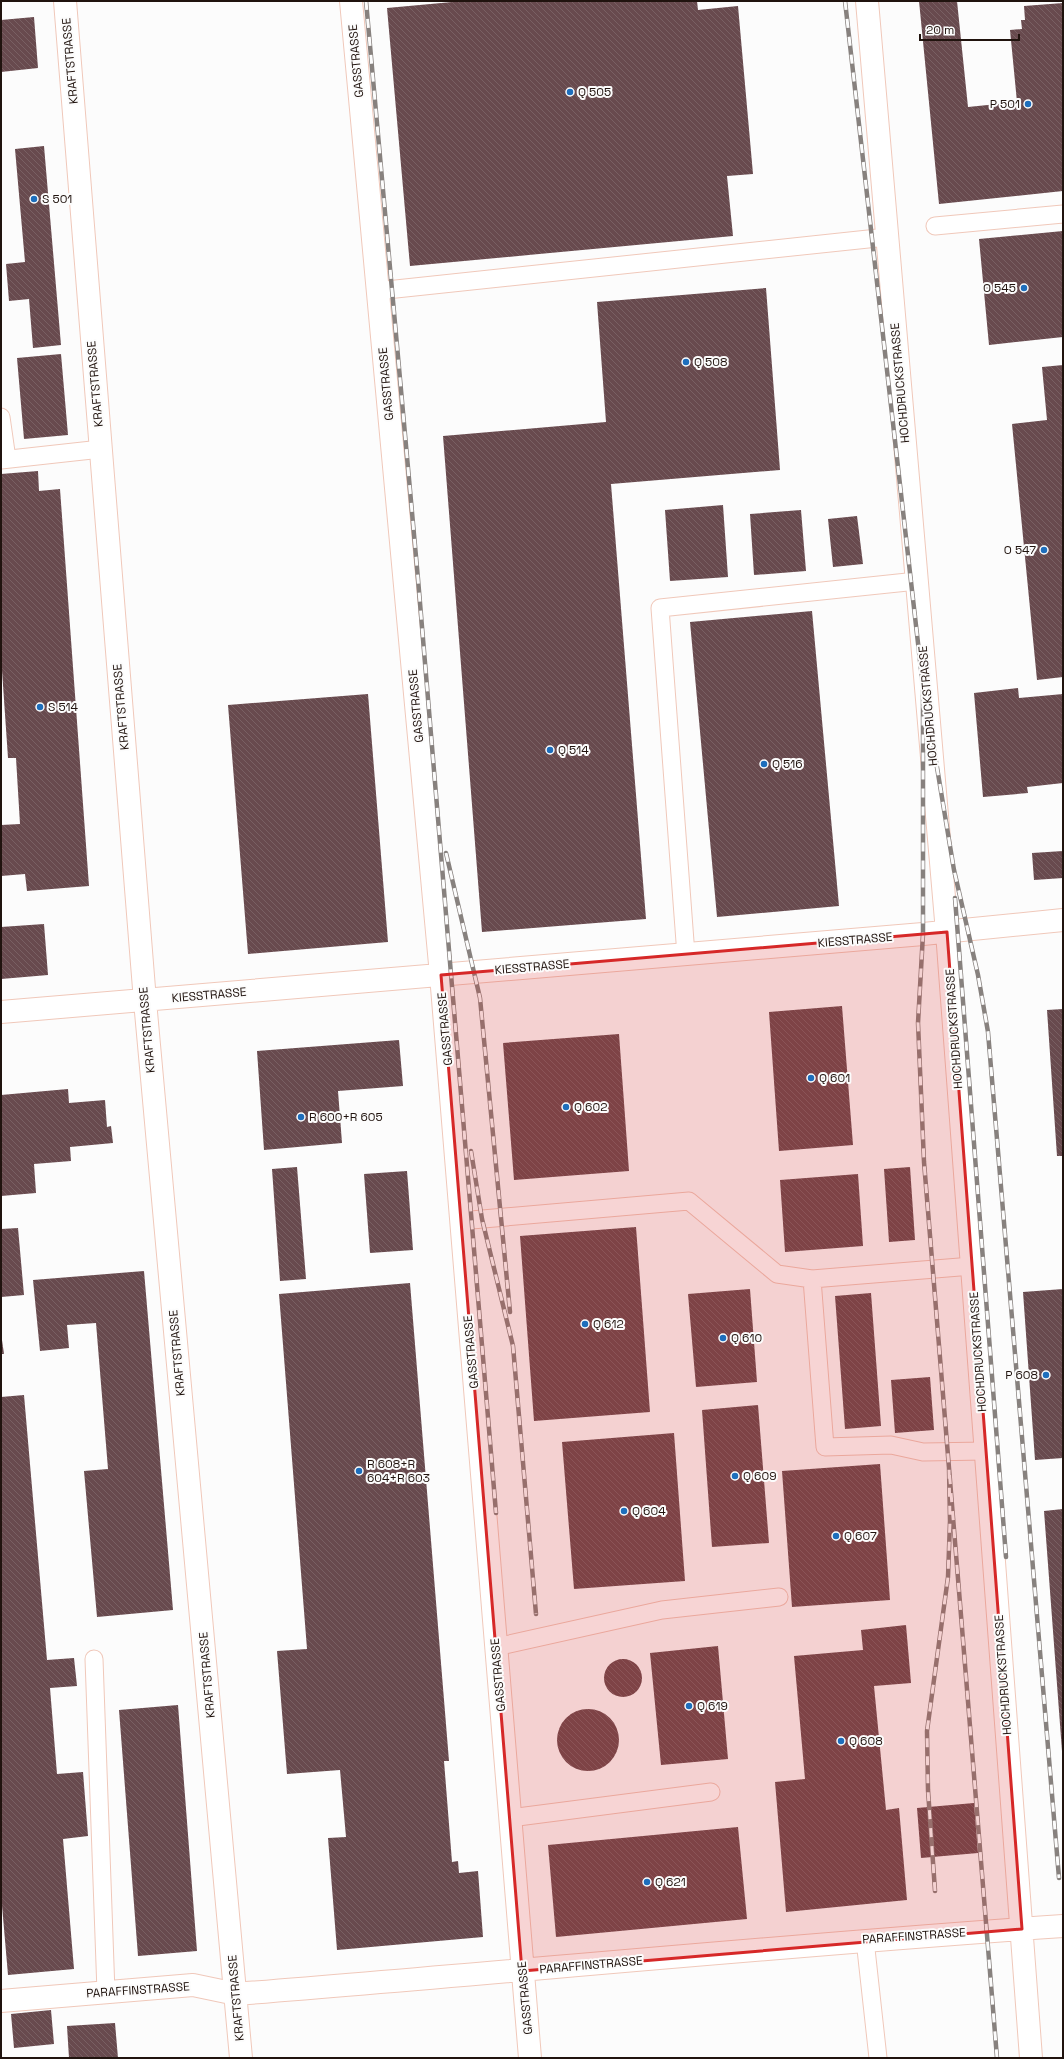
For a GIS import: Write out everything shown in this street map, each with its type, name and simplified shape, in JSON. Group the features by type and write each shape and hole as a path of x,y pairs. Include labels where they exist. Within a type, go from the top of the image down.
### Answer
{"street":[{"name":"KRAFTSTRASSE","path":"65,1 144,1001 241,2058"},
{"name":"GASSTRASSE","path":"351,1 441,975 460,1221 530,2058"},
{"name":"HOCHDRUCKSTRASSE","path":"867,1 947,932 1031,2058"},
{"name":"KIESSTRASSE","path":"1,1012 947,932 1063,920"},
{"name":"PARAFFINSTRASSE","path":"1,2001 193,1985 236,1994 522,1971 865,1940 1063,1926"}],"lane":[{"path":"935,226 1063,214"},
{"path":"377,290 887,236"},
{"path":"1,417 4,459 100,449"},
{"path":"686,954 660,608 917,581"},
{"path":"460,1221 689,1201 777,1274 812,1279 972,1266"},
{"path":"812,1279 826,1447 891,1445 923,1452 986,1450"},
{"path":"496,1647 662,1610 779,1597"},
{"path":"94,1659 106,1992"},
{"path":"510,1818 711,1792"},
{"path":"865,1940 878,2058"}],"highlighted area":[{"path":"947,932 1022,1929 522,1971 441,975"}],"building":[{"name":"Q 505","path":"463,1 697,1 698,10 738,6 753,174 727,176 733,236 410,266 387,8"},
{"name":"P 501","path":"919,1 957,1 968,107 1017,102 1010,30 1022,29 1021,20 1025,20 1024,6 1063,3 1063,191 939,204"},
{"path":"34,17 38,68 1,72 1,20"},
{"name":"S 501","path":"44,146 61,345 33,348 29,299 9,301 6,264 25,262 15,149"},
{"name":"O 545","path":"1063,231 1063,337 989,345 979,239"},
{"path":"766,288 780,470 611,484 646,919 482,932 443,436 606,422 597,302"},
{"path":"61,354 68,435 24,439 17,358"},
{"name":"O 547","path":"1063,365 1063,677 1037,680 1012,424 1047,420 1042,367"},
{"name":"S 514","path":"38,471 39,491 60,489 89,886 27,891 25,874 1,876 1,825 20,824 16,758 8,758 1,656 1,474"},
{"path":"723,505 728,577 670,581 665,510"},
{"path":"801,510 806,571 754,575 750,514"},
{"path":"857,516 863,564 833,567 828,519"},
{"name":"Q 516","path":"812,611 839,906 717,917 690,622"},
{"path":"1018,688 1019,698 1063,694 1063,783 1027,787 1028,793 983,797 974,693"},
{"path":"368,694 388,942 248,954 228,705"},
{"path":"1063,851 1063,878 1034,880 1032,853"},
{"path":"44,924 48,975 1,979 1,927"},
{"name":"Q 601","path":"842,1006 853,1145 779,1151 769,1012"},
{"path":"1063,1009 1063,1156 1057,1156 1047,1010"},
{"name":"Q 602","path":"619,1034 629,1171 514,1180 503,1043"},
{"name":"R 600+R 605","path":"399,1040 403,1086 338,1091 342,1143 264,1150 257,1051"},
{"path":"68,1089 69,1103 105,1100 107,1127 111,1126 113,1143 70,1147 71,1161 34,1164 36,1193 1,1196 1,1095"},
{"path":"297,1167 306,1279 280,1281 272,1169"},
{"path":"910,1167 915,1240 889,1242 884,1169"},
{"path":"407,1171 413,1250 370,1253 364,1174"},
{"path":"858,1174 863,1246 785,1252 780,1180"},
{"name":"Q 612","path":"636,1227 650,1412 534,1421 520,1236"},
{"path":"18,1228 24,1295 1,1297 1,1229"},
{"path":"144,1271 173,1610 97,1617 84,1471 108,1469 96,1323 67,1325 69,1348 40,1351 33,1280"},
{"name":"R 608+R 604+R 603","path":"410,1283 449,1761 444,1761 452,1862 458,1861 459,1873 478,1871 483,1937 337,1950 328,1838 346,1837 340,1770 287,1774 277,1651 307,1649 279,1294"},
{"name":"Q 610","path":"750,1289 757,1382 696,1387 688,1294"},
{"name":"P 608","path":"1063,1289 1063,1458 1035,1460 1023,1292"},
{"path":"871,1293 881,1426 845,1429 835,1296"},
{"path":"1,1333 4,1354 1,1354"},
{"path":"930,1377 934,1430 895,1433 891,1380"},
{"path":"24,1395 47,1660 74,1658 77,1686 50,1688 57,1774 83,1772 88,1836 63,1839 74,1969 8,1975 1,1894 1,1397"},
{"name":"Q 609","path":"758,1405 769,1543 712,1547 702,1410"},
{"name":"Q 604","path":"674,1433 685,1581 574,1589 562,1442"},
{"name":"Q 607","path":"880,1464 890,1600 792,1607 782,1471"},
{"path":"1063,1509 1063,1750 1062,1751 1044,1511"},
{"name":"Q 608","path":"906,1625 911,1683 874,1686 886,1810 899,1808 907,1900 786,1912 775,1782 805,1779 794,1656 863,1650 861,1630"},
{"name":"Q 619","path":"718,1646 728,1759 661,1765 650,1653"},
{"path":"623,1659 636,1665 642,1678 636,1691 623,1697 610,1691 604,1678 610,1665"},
{"path":"178,1705 197,1951 138,1956 119,1710"},
{"path":"588,1709 605,1714 610,1718 614,1723 619,1740 614,1757 610,1762 605,1766 588,1771 571,1766 566,1762 562,1757 557,1740 562,1723 566,1718 571,1714"},
{"path":"974,1803 978,1853 921,1858 917,1808"},
{"name":"Q 621","path":"738,1827 747,1919 556,1937 548,1845"},
{"path":"51,2010 54,2044 14,2048 11,2014"},
{"path":"115,2023 118,2058 69,2058 67,2026"}],"railway":[{"path":"366,1 418,579 496,1513"},
{"path":"845,1 923,687 923,934 918,1023 924,1162 949,1468"},
{"path":"928,713 954,870 978,975 988,1032 1059,1878"},
{"path":"446,853 480,998 510,1312"},
{"path":"955,898 1006,1557"},
{"path":"471,1151 482,1219 513,1346 536,1614"},
{"path":"935,1891 928,1790 927,1731 948,1577 950,1521 949,1468 997,2058"}],"place":[{"name":"Q 505","path":"570,92"},
{"name":"P 501","path":"1028,104"},
{"name":"S 501","path":"34,199"},
{"name":"O 545","path":"1024,288"},
{"name":"Q 508","path":"686,362"},
{"name":"O 547","path":"1044,550"},
{"name":"S 514","path":"40,707"},
{"name":"Q 514","path":"550,750"},
{"name":"Q 516","path":"764,764"},
{"name":"Q 601","path":"811,1078"},
{"name":"Q 602","path":"566,1107"},
{"name":"R 600+R 605","path":"301,1117"},
{"name":"Q 612","path":"585,1324"},
{"name":"Q 610","path":"723,1338"},
{"name":"P 608","path":"1046,1375"},
{"name":"R 608+R 604+R 603","path":"359,1471"},
{"name":"Q 609","path":"735,1476"},
{"name":"Q 604","path":"624,1511"},
{"name":"Q 607","path":"836,1536"},
{"name":"Q 619","path":"689,1706"},
{"name":"Q 608","path":"841,1741"},
{"name":"Q 621","path":"647,1882"}]}
